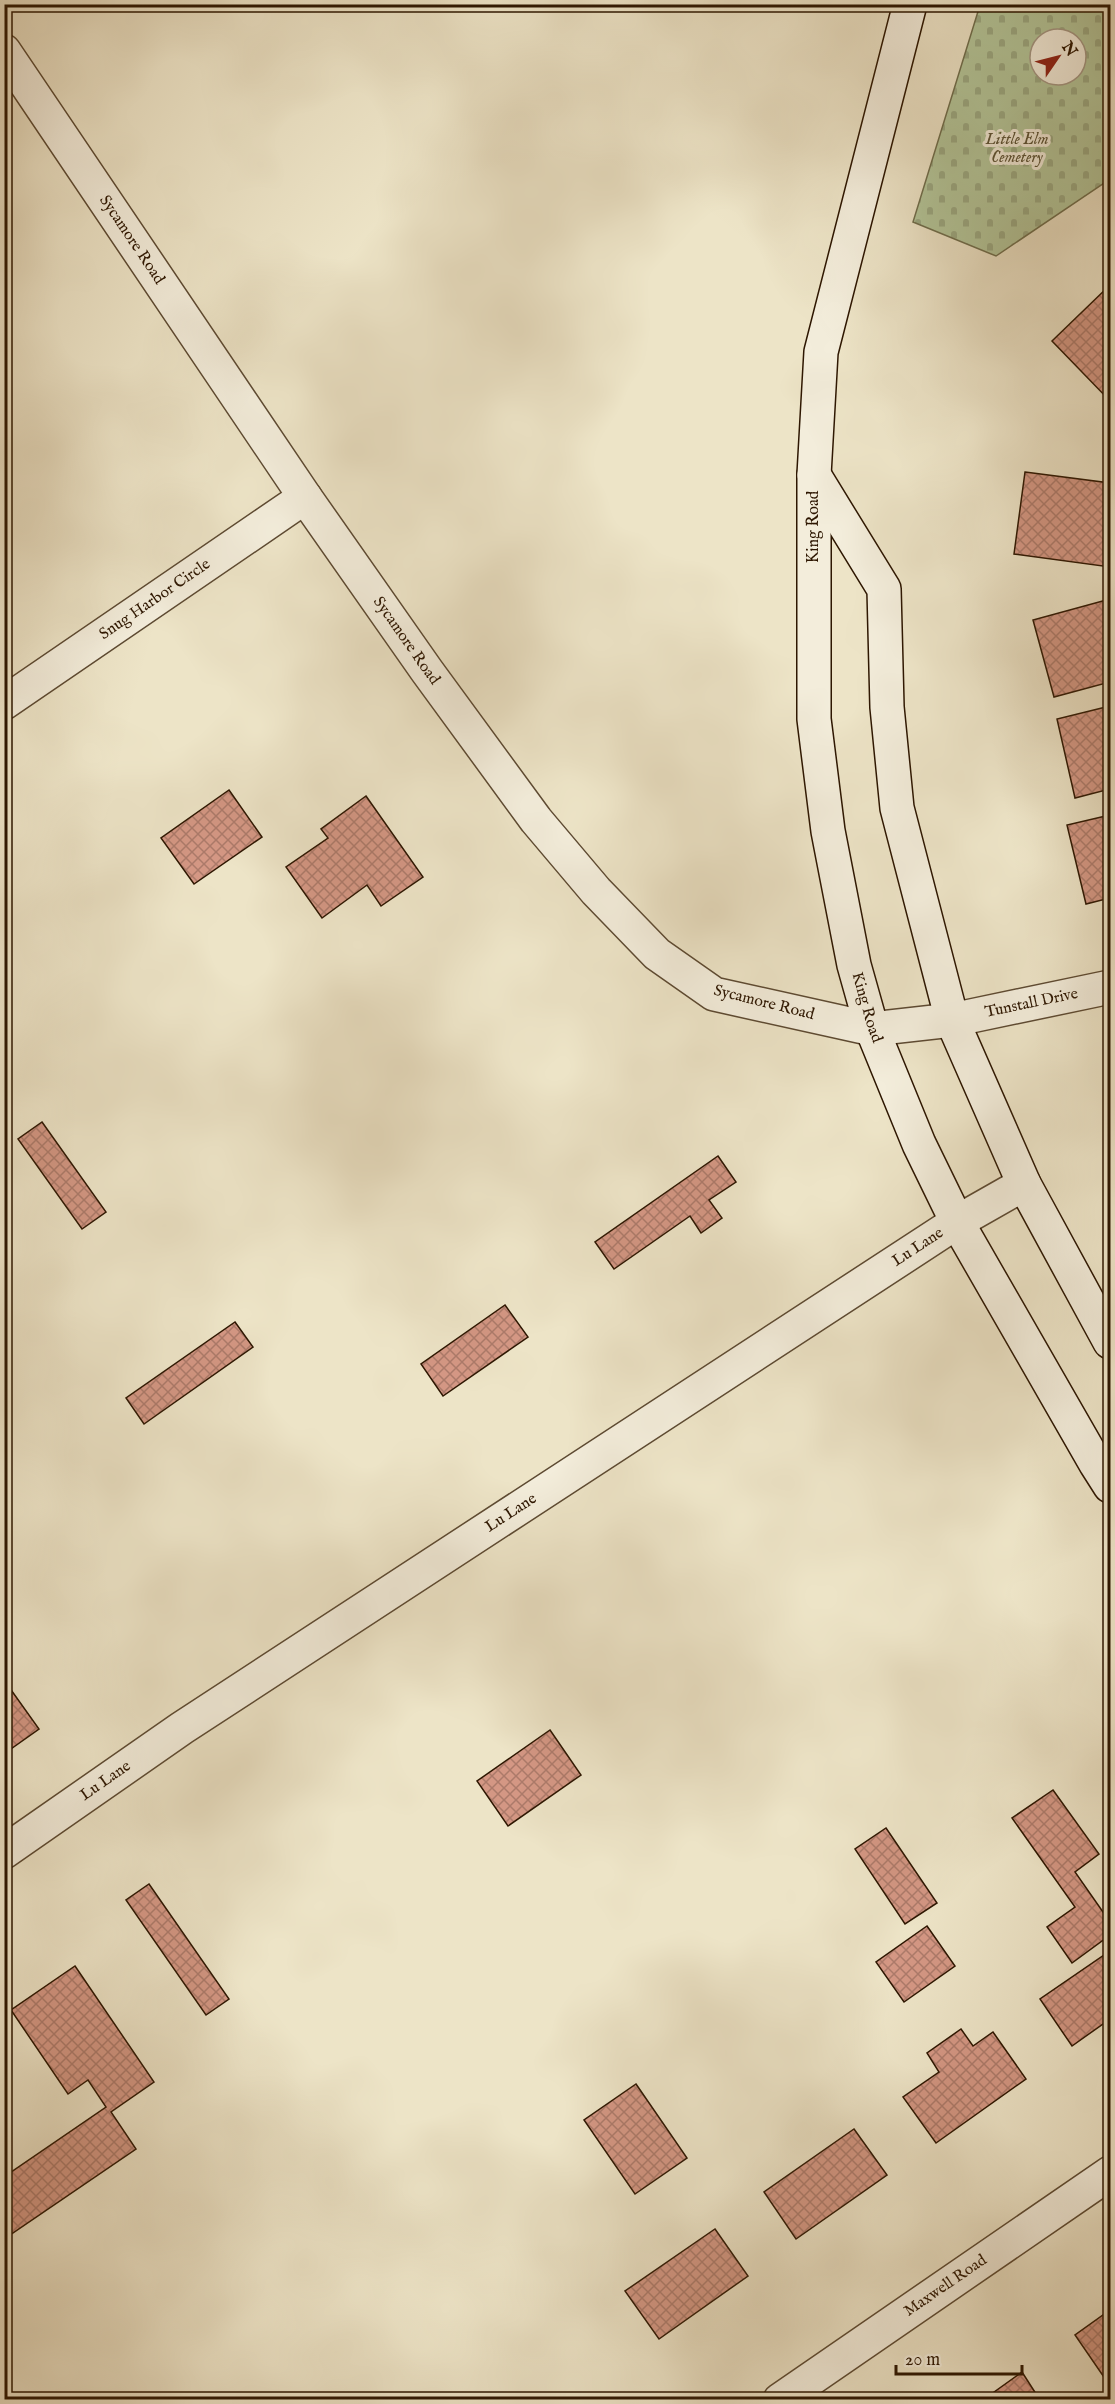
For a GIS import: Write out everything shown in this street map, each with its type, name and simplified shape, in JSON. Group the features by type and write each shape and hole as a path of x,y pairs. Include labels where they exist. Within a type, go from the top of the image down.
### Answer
{"street":[{"name":"King Road","path":"910,4 821,352 814,475 814,719 828,831 854,965 872,1029 919,1144 957,1222 1110,1486"},
{"name":"Sycamore Road","path":"4,51 305,497 427,671 536,820 596,891 657,954 714,994 872,1029 952,1020"},
{"name":"King Road","path":"814,475 884,589 888,707 897,808 952,1020 1024,1184 1110,1342"},
{"name":"Snug Harbor Circle","path":"4,703 305,497"},
{"name":"Tunstall Drive","path":"952,1020 1110,987"},
{"name":"Lu Lane","path":"4,1852 182,1728 957,1222 1024,1184"},
{"name":"Maxwell Road","path":"780,2400 1110,2173"}],"green space":[{"name":"Little Elm Cemetery","path":"980,5 1110,5 1110,179 996,256 913,222"}],"building":[{"path":"1110,285 1110,401 1052,341"},
{"path":"1025,472 1110,483 1110,567 1014,554"},
{"path":"1110,599 1110,682 1054,697 1033,620"},
{"path":"1110,706 1110,789 1075,798 1057,719"},
{"path":"229,790 262,837 194,884 161,838"},
{"path":"366,796 423,877 381,906 367,885 322,918 286,867 328,838 321,829"},
{"path":"1110,815 1110,898 1086,904 1067,825"},
{"path":"42,1122 106,1212 82,1229 18,1139"},
{"path":"718,1156 736,1182 709,1200 722,1218 701,1233 690,1216 614,1269 595,1242"},
{"path":"505,1305 528,1337 443,1396 421,1364"},
{"path":"235,1322 253,1347 144,1424 126,1398"},
{"path":"4,1680 39,1729 8,1751 4,1746"},
{"path":"550,1730 581,1775 508,1826 477,1781"},
{"path":"1053,1790 1099,1854 1075,1872 1110,1922 1110,1935 1072,1963 1047,1927 1075,1907 1012,1818"},
{"path":"886,1828 937,1903 905,1924 855,1849"},
{"path":"149,1884 229,1999 206,2015 126,1900"},
{"path":"927,1926 955,1966 904,2002 876,1962"},
{"path":"1110,1951 1110,2019 1072,2046 1040,1999"},
{"path":"75,1966 154,2082 111,2112 136,2149 4,2239 4,2177 106,2107 88,2080 68,2094 11,2010"},
{"path":"961,2029 973,2046 993,2032 1026,2079 936,2143 903,2097 939,2072 927,2053"},
{"path":"636,2084 687,2158 635,2194 584,2120"},
{"path":"854,2129 887,2175 796,2239 764,2192"},
{"path":"715,2229 748,2276 659,2339 625,2291"},
{"path":"1110,2310 1110,2382 1108,2383 1075,2335"},
{"path":"1022,2372 1040,2400 983,2400"}]}
